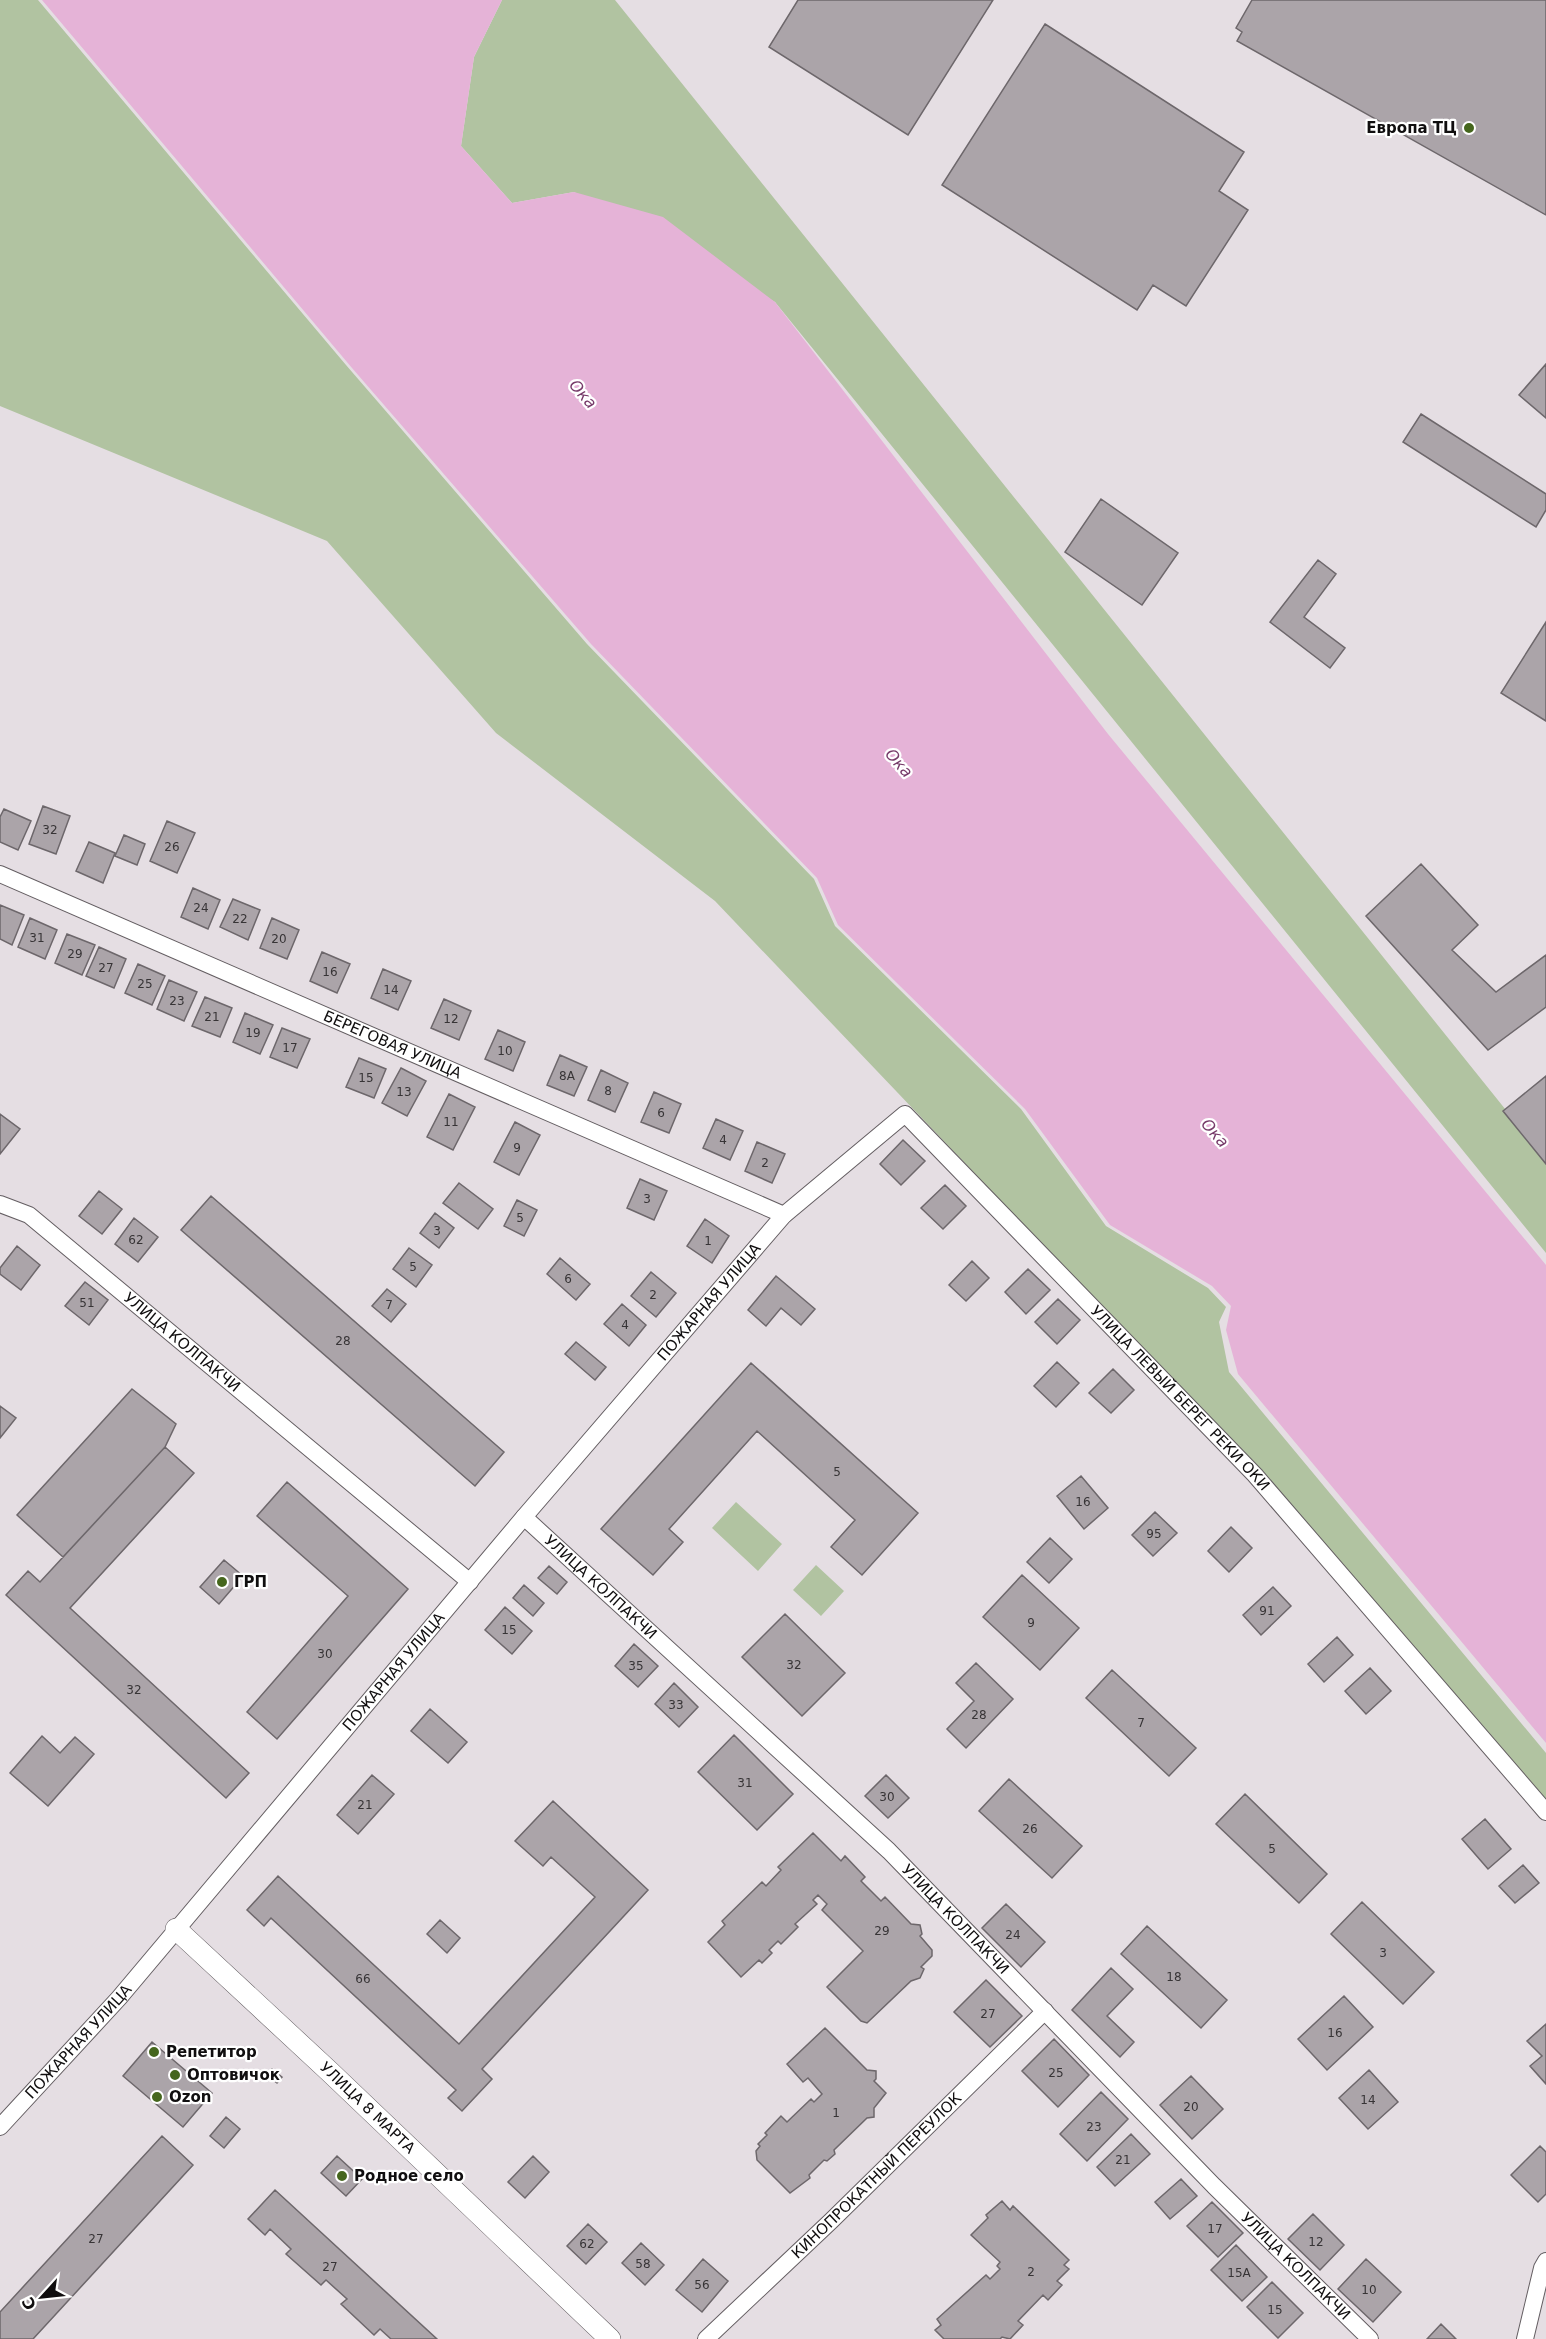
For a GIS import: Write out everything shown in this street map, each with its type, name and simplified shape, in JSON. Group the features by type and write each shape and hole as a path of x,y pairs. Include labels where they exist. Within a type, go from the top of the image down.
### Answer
{"street":[{"name":"БЕРЕГОВАЯ УЛИЦА","path":"0,874 784,1215"},
{"name":"УЛИЦА ЛЕВЫЙ БЕРЕГ РЕКИ ОКИ","path":"784,1215 905,1114 1255,1475 1546,1812"},
{"name":"УЛИЦА КОЛПАКЧИ","path":"0,1204 29,1215 470,1582"},
{"name":"ПОЖАРНАЯ УЛИЦА","path":"0,2127 119,1998 524,1517 784,1215"},
{"name":"УЛИЦА КОЛПАКЧИ","path":"524,1517 889,1851 1214,2186 1370,2339"},
{"name":"УЛИЦА 8 МАРТА","path":"176,1929 330,2072 610,2339"},
{"name":"КИНОПРОКАТНЫЙ ПЕРЕУЛОК","path":"706,2339 831,2221 1045,2011"},
{"path":"1525,2339 1542,2268 1546,2261"}],"green space":[{"path":"0,0 38,0 346,365 587,644 814,879 835,926 1021,1109 1106,1226 1208,1288 1226,1307 1219,1322 1229,1372 1546,1753 1546,1805 1258,1471 715,901 496,733 327,541 0,406"},
{"path":"502,0 615,0 1546,1160 1546,1253 775,302 574,192 512,203 461,146 474,57"},
{"path":"736,1502 782,1544 758,1571 712,1528"},
{"path":"816,1565 844,1591 821,1616 793,1590"}],"water":[{"name":"Ока","path":"42,0 502,0 474,57 461,146 512,203 574,192 663,217 775,302 1108,734 1546,1265 1546,1743 1238,1374 1226,1330 1231,1306 1212,1286 1110,1225 1025,1109 838,925 817,878 591,644 352,368"}],"building":[{"path":"798,0 993,0 908,135 769,47"},
{"name":"Европа ТЦ","path":"1252,0 1546,0 1546,215 1237,41 1242,32 1236,28"},
{"path":"1045,24 1244,152 1219,191 1248,210 1186,306 1153,285 1137,310 942,185"},
{"path":"1546,364 1546,418 1519,395"},
{"path":"1421,414 1546,494 1546,510 1536,527 1403,442"},
{"path":"1101,499 1178,553 1142,605 1065,552"},
{"path":"1318,560 1336,574 1304,617 1345,648 1330,668 1270,622"},
{"path":"1546,622 1546,721 1501,693"},
{"path":"43,806 70,816 56,854 29,844"},
{"path":"4,809 31,821 18,850 0,842 0,817"},
{"path":"167,821 195,833 177,873 150,861"},
{"path":"124,835 145,844 137,865 115,856"},
{"path":"89,842 115,853 103,883 76,871"},
{"path":"1421,864 1478,925 1452,950 1496,992 1546,955 1546,1007 1488,1050 1366,916"},
{"path":"193,888 220,900 208,929 181,917"},
{"path":"233,899 260,910 248,940 220,927"},
{"path":"0,905 24,915 12,945 0,939"},
{"path":"30,918 57,930 45,959 18,947"},
{"path":"272,918 299,930 287,959 260,948"},
{"path":"67,934 95,945 82,975 55,963"},
{"path":"99,947 126,959 114,988 86,976"},
{"path":"322,952 350,964 337,993 310,981"},
{"path":"138,964 165,976 152,1005 125,993"},
{"path":"383,969 411,981 398,1010 371,998"},
{"path":"169,980 197,992 184,1021 157,1009"},
{"path":"205,997 232,1008 220,1037 192,1026"},
{"path":"444,999 471,1011 459,1040 431,1028"},
{"path":"245,1013 273,1025 260,1054 233,1042"},
{"path":"282,1028 310,1039 297,1068 270,1057"},
{"path":"498,1030 525,1042 513,1071 485,1059"},
{"path":"560,1055 587,1067 574,1096 547,1085"},
{"path":"359,1058 386,1069 374,1098 346,1087"},
{"path":"401,1068 426,1081 407,1116 382,1103"},
{"path":"601,1070 628,1083 615,1112 588,1100"},
{"path":"1546,1076 1546,1164 1503,1111"},
{"path":"654,1092 681,1104 669,1133 641,1122"},
{"path":"449,1094 475,1107 453,1150 427,1137"},
{"path":"0,1114 20,1129 0,1154"},
{"path":"716,1119 743,1131 730,1160 703,1148"},
{"path":"515,1122 540,1135 519,1175 494,1162"},
{"path":"903,1140 925,1161 901,1185 880,1164"},
{"path":"757,1142 785,1154 772,1183 745,1171"},
{"path":"640,1179 667,1191 654,1220 627,1208"},
{"path":"459,1183 493,1209 478,1229 443,1203"},
{"path":"945,1185 966,1206 943,1229 921,1208"},
{"path":"99,1191 122,1209 102,1234 79,1216"},
{"path":"211,1196 504,1452 475,1486 181,1230"},
{"path":"517,1200 537,1210 524,1236 504,1226"},
{"path":"435,1213 454,1228 439,1248 420,1233"},
{"path":"134,1218 158,1237 138,1262 115,1244"},
{"path":"705,1219 729,1236 712,1263 687,1246"},
{"path":"17,1246 40,1265 21,1290 0,1274 0,1268"},
{"path":"409,1248 432,1265 416,1287 393,1269"},
{"path":"560,1258 590,1284 576,1300 547,1274"},
{"path":"972,1261 989,1278 966,1301 949,1285"},
{"path":"1028,1269 1050,1290 1026,1314 1005,1292"},
{"path":"651,1272 676,1293 656,1317 631,1296"},
{"path":"776,1276 815,1309 801,1325 781,1308 766,1326 748,1310"},
{"path":"85,1282 108,1300 89,1325 65,1306"},
{"path":"387,1289 406,1304 391,1322 372,1306"},
{"path":"1058,1299 1080,1320 1057,1344 1035,1322"},
{"path":"622,1304 646,1325 629,1346 604,1324"},
{"path":"576,1342 606,1367 595,1380 565,1354"},
{"path":"1057,1362 1079,1383 1056,1407 1034,1386"},
{"path":"751,1363 918,1513 862,1575 831,1547 855,1520 757,1431 669,1529 683,1542 653,1575 601,1529"},
{"path":"1113,1369 1134,1390 1111,1413 1089,1393"},
{"path":"132,1389 176,1424 165,1447 63,1557 17,1515"},
{"path":"0,1406 16,1418 0,1438"},
{"path":"165,1447 194,1473 70,1608 249,1773 226,1798 6,1595 28,1571 40,1582"},
{"path":"1081,1476 1108,1508 1084,1529 1057,1496"},
{"path":"287,1482 408,1589 277,1739 247,1712 348,1596 257,1516"},
{"path":"1155,1512 1177,1533 1153,1556 1132,1535"},
{"path":"1231,1527 1252,1548 1229,1572 1208,1551"},
{"path":"1050,1538 1072,1559 1049,1583 1027,1562"},
{"name":"ГРП","path":"224,1560 243,1576 219,1604 200,1587"},
{"path":"549,1566 567,1582 557,1594 538,1578"},
{"path":"1022,1575 1079,1628 1040,1670 983,1617"},
{"path":"524,1585 544,1603 533,1616 513,1598"},
{"path":"1273,1587 1291,1606 1261,1635 1243,1615"},
{"path":"505,1607 532,1631 512,1654 485,1630"},
{"path":"785,1614 845,1673 802,1716 742,1657"},
{"path":"1337,1637 1353,1655 1324,1682 1308,1664"},
{"path":"634,1644 658,1666 638,1687 615,1666"},
{"path":"976,1663 1013,1699 966,1748 947,1729 974,1701 956,1683"},
{"path":"1370,1668 1391,1691 1366,1714 1345,1691"},
{"path":"1112,1670 1196,1748 1169,1776 1086,1698"},
{"path":"674,1683 698,1707 679,1727 655,1704"},
{"path":"430,1709 467,1742 448,1763 411,1731"},
{"path":"734,1735 793,1794 757,1830 698,1772"},
{"path":"42,1736 60,1753 75,1737 94,1754 48,1806 10,1773"},
{"path":"372,1775 394,1794 358,1834 337,1815"},
{"path":"886,1775 909,1798 888,1818 865,1796"},
{"path":"1009,1779 1082,1846 1052,1878 979,1811"},
{"path":"1245,1794 1327,1874 1299,1903 1216,1824"},
{"path":"553,1801 648,1890 482,2069 492,2079 462,2111 448,2098 456,2090 271,1918 264,1926 247,1910 278,1876 459,2044 595,1897 551,1857 543,1866 515,1841"},
{"path":"1485,1819 1511,1849 1488,1869 1462,1839"},
{"path":"813,1833 841,1861 845,1856 865,1877 861,1881 881,1901 885,1897 911,1924 920,1925 922,1934 920,1936 932,1950 932,1956 921,1967 924,1969 920,1978 911,1981 867,2023 861,2021 827,1987 863,1951 822,1910 827,1904 818,1895 813,1900 817,1904 795,1924 798,1927 781,1944 778,1941 769,1950 772,1953 762,1963 759,1960 741,1977 708,1942 725,1925 722,1921 762,1882 766,1886 781,1870 778,1867"},
{"path":"1523,1865 1539,1883 1515,1903 1499,1886"},
{"path":"1362,1902 1434,1972 1403,2004 1331,1934"},
{"path":"1006,1904 1045,1942 1021,1967 982,1928"},
{"path":"440,1920 460,1938 447,1953 427,1934"},
{"path":"1147,1926 1227,2000 1201,2028 1121,1954"},
{"path":"1111,1968 1133,1989 1107,2016 1134,2042 1120,2057 1072,2010"},
{"path":"986,1980 1022,2016 990,2047 954,2012"},
{"path":"1344,1996 1373,2027 1327,2070 1298,2039"},
{"path":"1546,2024 1546,2084 1530,2066 1542,2056 1527,2041"},
{"path":"825,2028 867,2070 876,2071 874,2081 886,2093 874,2108 874,2117 867,2118 834,2150 835,2154 827,2161 824,2160 809,2175 810,2178 790,2193 757,2160 756,2151 760,2146 758,2144 767,2135 765,2133 781,2116 787,2122 811,2099 814,2102 822,2094 808,2078 803,2082 787,2064"},
{"path":"1054,2039 1089,2075 1058,2107 1022,2071"},
{"path":"152,2042 212,2093 183,2127 123,2076"},
{"path":"272,2069 282,2077 277,2083 267,2075"},
{"path":"1369,2070 1398,2102 1368,2129 1339,2098"},
{"path":"1191,2076 1223,2109 1192,2139 1160,2105"},
{"path":"1101,2092 1128,2119 1087,2161 1060,2134"},
{"path":"226,2117 240,2129 224,2148 210,2136"},
{"path":"1131,2134 1150,2154 1115,2186 1097,2167"},
{"path":"162,2136 193,2165 33,2339 0,2339 0,2312"},
{"path":"1540,2146 1546,2152 1546,2194 1538,2202 1511,2175"},
{"name":"Родное село","path":"337,2156 362,2179 346,2196 321,2173"},
{"path":"533,2156 549,2172 525,2198 508,2182"},
{"path":"1181,2179 1197,2196 1170,2219 1155,2202"},
{"path":"275,2190 437,2339 391,2339 380,2329 374,2335 341,2304 347,2299 326,2280 321,2285 286,2254 291,2249 270,2229 265,2235 248,2219"},
{"path":"1002,2201 1010,2210 1013,2206 1069,2260 1064,2265 1069,2269 1057,2281 1062,2285 1048,2300 1043,2295 1018,2321 1023,2325 1010,2339 1002,2337 1000,2339 944,2339 935,2330 941,2325 937,2319 986,2275 990,2279 1000,2269 997,2266 1000,2262 971,2235 988,2218 986,2215"},
{"path":"1212,2202 1243,2233 1218,2257 1187,2226"},
{"path":"1313,2214 1344,2245 1320,2270 1288,2239"},
{"path":"588,2224 607,2242 586,2264 567,2246"},
{"path":"641,2243 664,2265 645,2285 622,2263"},
{"path":"1236,2245 1267,2277 1242,2301 1211,2270"},
{"path":"703,2259 728,2281 702,2312 676,2290"},
{"path":"1366,2259 1401,2292 1373,2322 1338,2289"},
{"path":"1272,2282 1303,2313 1278,2338 1247,2307"},
{"path":"1441,2324 1456,2339 1427,2339"}],"place":[{"name":"Европа ТЦ","path":"1469,128"},
{"name":"ГРП","path":"222,1582"},
{"name":"Репетитор","path":"154,2052"},
{"name":"Оптовичок","path":"175,2075"},
{"name":"Ozon","path":"157,2097"},
{"name":"Родное село","path":"342,2176"}]}
